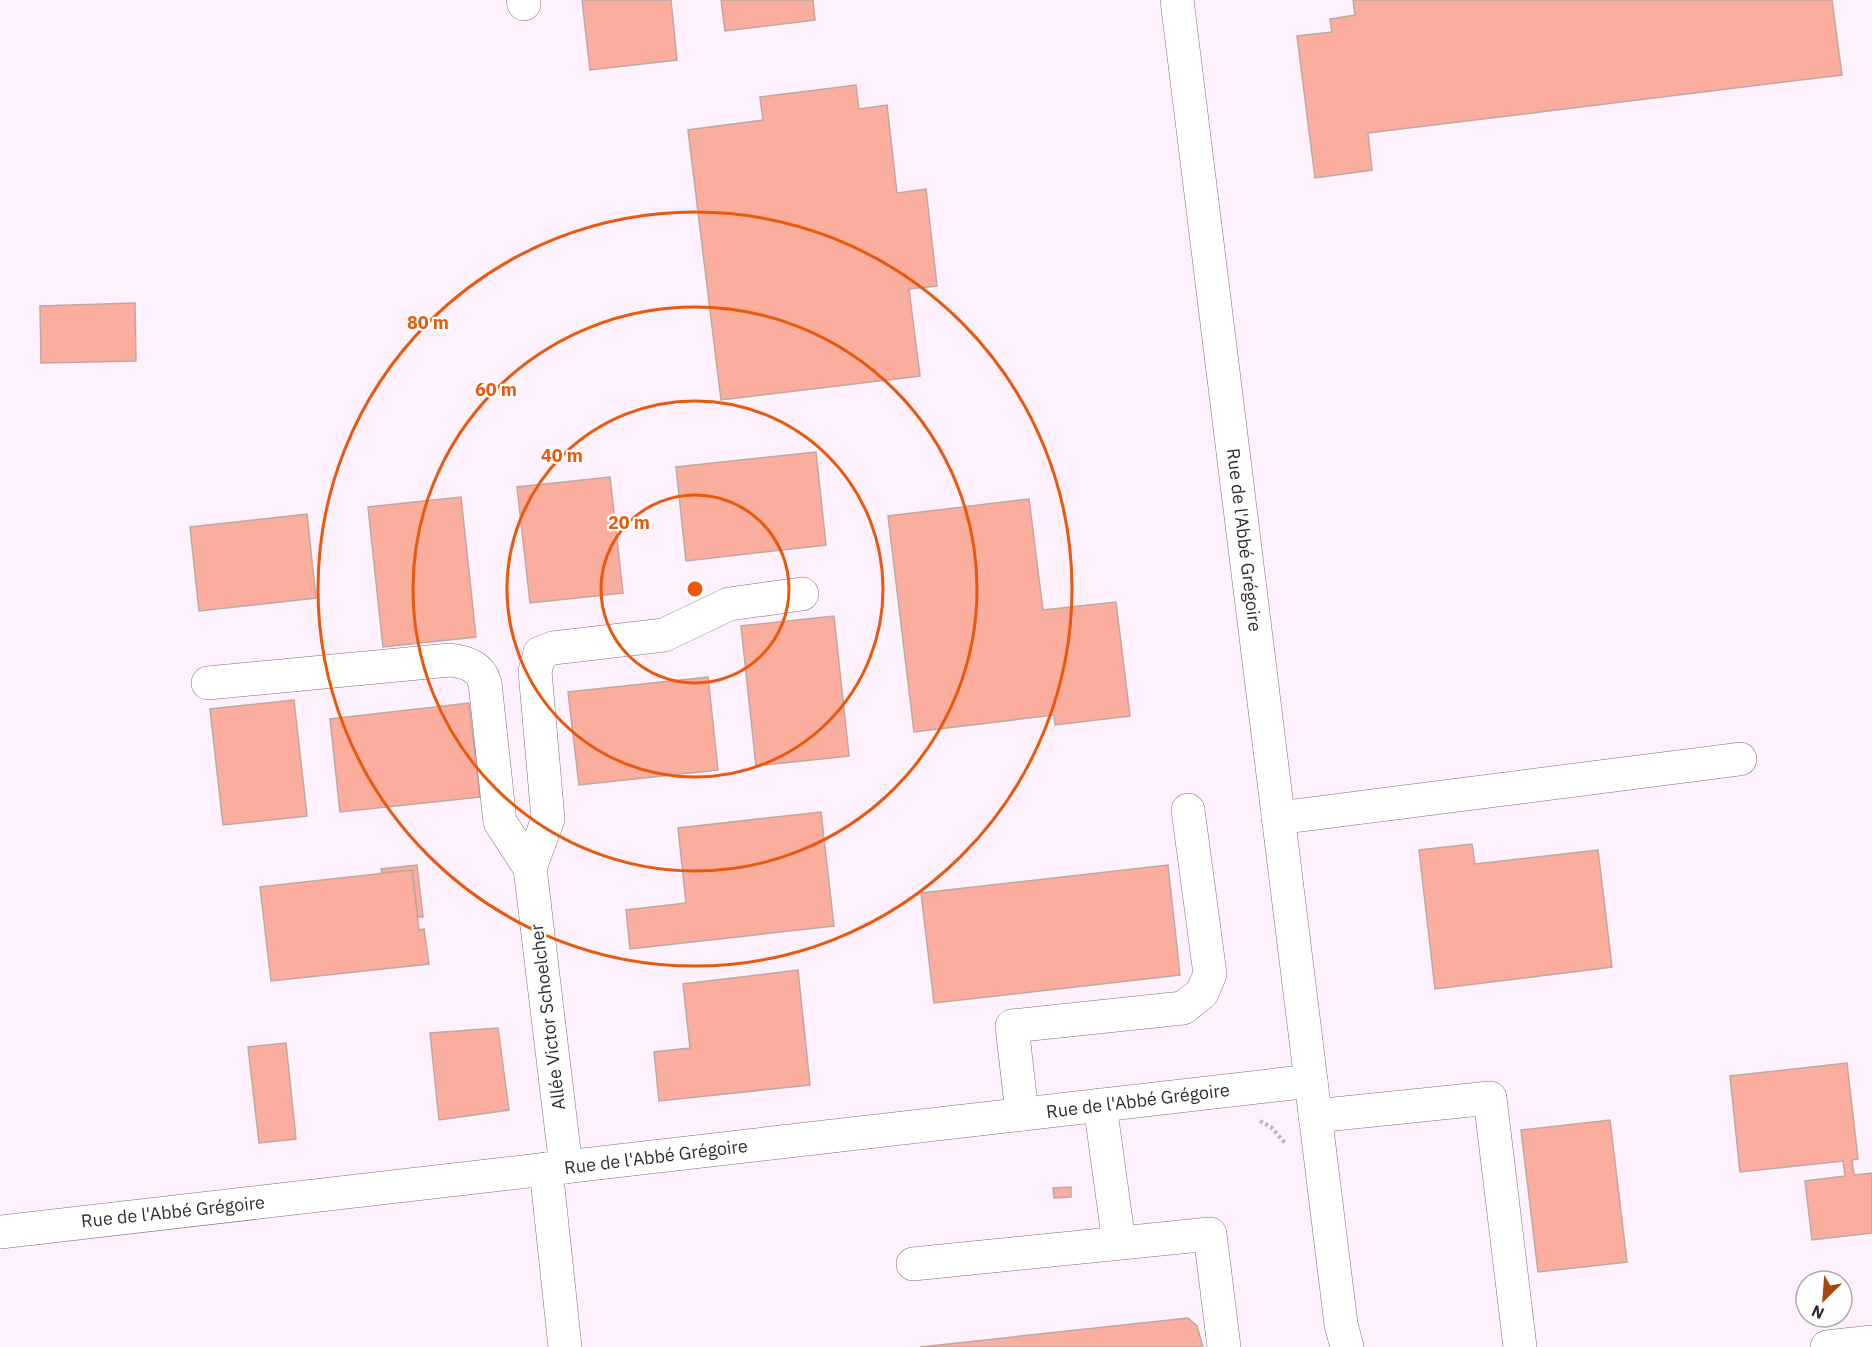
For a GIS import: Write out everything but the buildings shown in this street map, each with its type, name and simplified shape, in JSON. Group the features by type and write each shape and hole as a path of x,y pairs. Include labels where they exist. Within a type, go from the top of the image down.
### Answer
{"street":[{"name":"Rue de l'Abbé Grégoire","path":"1177,0 1341,1324 1347,1347"},
{"name":"Allée Victor Schoelcher","path":"565,1347 556,1168 530,868 548,819 535,671 540,653 553,648 664,635 729,604 801,594"},
{"name":"Allée Victor Schoelcher","path":"208,683 450,660 472,665 479,670 485,682 500,822 530,868"},
{"path":"1278,818 1740,759"},
{"path":"1022,1114 1012,1026 1184,1008 1202,993 1210,974 1188,810"},
{"name":"Rue de l'Abbé Grégoire","path":"0,1232 1311,1081"},
{"path":"1315,1116 1490,1098 1520,1347"},
{"path":"1100,1105 1119,1243"},
{"path":"913,1264 1210,1234 1224,1347"},
{"path":"1827,1347 1872,1342"}],"path":[{"path":"1252,1118 1271,1127 1289,1152"}]}
